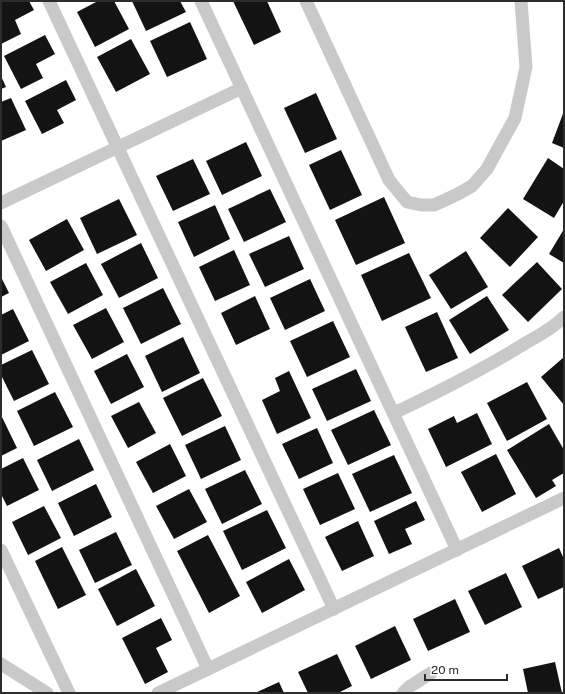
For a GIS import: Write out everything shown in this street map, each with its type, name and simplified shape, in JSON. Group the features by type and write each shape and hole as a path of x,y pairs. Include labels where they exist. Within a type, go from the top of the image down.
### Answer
{"lane":[{"path":"49,1 334,609"},
{"path":"201,1 457,550"},
{"path":"306,1 389,180 406,202 421,205 434,205 472,186 487,169 515,118 526,67 521,1"},
{"path":"1,204 242,88"},
{"path":"1,226 208,669"},
{"path":"394,413 445,388 512,352 557,324 564,317"},
{"path":"158,693 564,498"},
{"path":"1,550 69,693"},
{"path":"1,664 47,693"},
{"path":"403,693 409,687 431,673"}],"building":[{"path":"29,1 34,10 15,20 21,34 1,44 1,2"},
{"path":"98,1 114,1 129,29 95,47 77,12"},
{"path":"132,1 180,1 186,12 146,31"},
{"path":"233,1 267,1 281,32 254,45"},
{"path":"190,22 207,59 167,77 150,41"},
{"path":"45,35 55,54 36,64 43,78 21,89 4,56"},
{"path":"131,39 150,74 116,92 97,57"},
{"path":"1,76 6,87 1,89"},
{"path":"66,80 76,100 57,110 64,123 42,134 25,101"},
{"path":"316,93 337,139 305,153 284,108"},
{"path":"11,98 26,130 1,141 1,102"},
{"path":"564,111 564,148 552,143"},
{"path":"246,142 262,176 222,195 206,161"},
{"path":"341,150 362,195 330,210 309,165"},
{"path":"548,158 564,169 564,201 554,218 523,199"},
{"path":"193,159 210,194 173,211 156,176"},
{"path":"270,189 286,222 244,242 228,209"},
{"path":"384,197 405,243 356,265 335,220"},
{"path":"119,199 137,235 97,254 80,218"},
{"path":"215,205 230,239 194,257 178,222"},
{"path":"508,208 538,237 510,267 480,238"},
{"path":"67,219 84,250 46,271 29,240"},
{"path":"564,229 564,263 549,254"},
{"path":"289,236 304,269 265,287 249,254"},
{"path":"141,243 158,278 119,298 101,264"},
{"path":"234,250 250,285 215,301 199,267"},
{"path":"466,251 488,287 451,309 429,275"},
{"path":"409,253 431,298 382,321 361,275"},
{"path":"537,262 562,289 528,322 502,295"},
{"path":"86,263 103,295 68,314 50,282"},
{"path":"1,277 9,293 1,297"},
{"path":"310,279 325,311 285,330 270,298"},
{"path":"163,288 181,324 141,344 123,308"},
{"path":"255,296 270,329 236,345 221,313"},
{"path":"487,296 509,330 470,354 449,320"},
{"path":"106,308 124,342 92,359 73,325"},
{"path":"13,309 29,341 1,355 1,315"},
{"path":"437,312 458,358 426,372 405,327"},
{"path":"333,321 350,357 307,377 290,341"},
{"path":"183,337 200,373 162,392 145,356"},
{"path":"32,350 49,384 14,401 1,375 1,365"},
{"path":"127,354 144,387 111,404 94,371"},
{"path":"564,357 564,405 541,377"},
{"path":"356,369 371,401 327,421 312,389"},
{"path":"289,371 311,418 277,434 262,400 280,391 275,378"},
{"path":"203,378 222,416 182,436 163,398"},
{"path":"527,382 547,419 507,441 487,403"},
{"path":"55,392 73,427 34,446 17,411"},
{"path":"139,402 156,433 128,448 111,416"},
{"path":"374,410 391,445 348,465 331,430"},
{"path":"477,413 492,444 446,467 428,429 454,416 457,423"},
{"path":"1,415 17,448 1,456"},
{"path":"549,424 564,450 564,473 552,480 556,486 536,498 507,450"},
{"path":"225,426 241,460 201,479 185,445"},
{"path":"317,428 333,463 299,479 282,444"},
{"path":"79,439 94,470 52,491 37,460"},
{"path":"170,444 186,476 153,493 136,462"},
{"path":"496,454 516,494 482,512 461,472"},
{"path":"394,455 412,493 370,512 352,474"},
{"path":"23,458 39,490 7,506 1,494 1,469"},
{"path":"245,470 262,504 222,524 205,489"},
{"path":"338,473 355,509 320,525 303,489"},
{"path":"96,484 112,517 74,536 58,503"},
{"path":"189,489 207,522 174,539 156,506"},
{"path":"416,501 425,520 405,529 412,544 389,554 374,521"},
{"path":"44,506 61,538 28,555 12,522"},
{"path":"267,510 286,548 242,570 223,531"},
{"path":"358,521 374,556 342,571 325,537"},
{"path":"116,532 132,565 95,583 79,550"},
{"path":"208,535 240,596 209,613 177,551"},
{"path":"62,547 86,595 58,609 35,561"},
{"path":"559,548 564,559 564,587 538,599 522,566"},
{"path":"289,559 305,590 262,613 246,582"},
{"path":"136,569 155,606 117,626 98,589"},
{"path":"506,573 522,607 485,625 468,591"},
{"path":"455,599 470,632 428,651 413,619"},
{"path":"161,618 172,640 156,648 168,672 145,684 122,638"},
{"path":"395,626 411,660 371,679 355,646"},
{"path":"337,654 352,686 338,693 308,693 298,672"},
{"path":"555,662 562,693 528,693 523,669"},
{"path":"279,682 284,693 255,693"}]}
